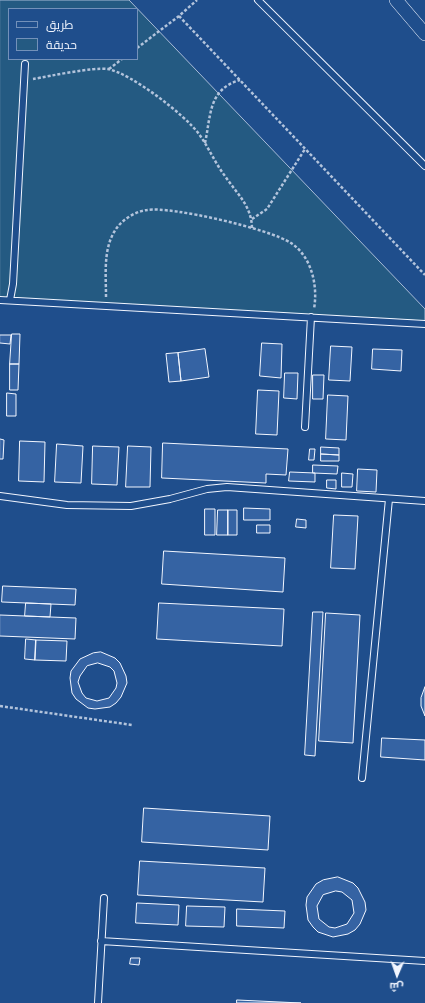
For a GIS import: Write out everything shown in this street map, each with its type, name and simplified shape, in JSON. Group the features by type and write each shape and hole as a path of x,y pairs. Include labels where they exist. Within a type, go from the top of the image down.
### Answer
{"street":[{"path":"396,0 425,34"}],"lane":[{"path":"258,0 425,166"},
{"path":"10,300 13,284 25,64"},
{"path":"0,300 425,324"},
{"path":"305,427 311,317"},
{"path":"0,496 68,505 131,506 170,499 208,489 227,487 425,501"},
{"path":"362,778 389,499"},
{"path":"98,1003 104,898"},
{"path":"101,941 425,961"}],"path":[{"path":"138,47 179,16 197,0"},
{"path":"179,16 425,275"},
{"path":"24,80 108,69 121,60"},
{"path":"108,69 139,84 180,114 192,125 205,143 226,178 245,203 252,220 252,229"},
{"path":"205,143 212,107 218,92 224,86 240,80"},
{"path":"252,220 267,209 305,149"},
{"path":"106,305 106,258 108,244 118,226 134,214 147,210 161,210 201,216 252,229 291,243 308,262 315,285 315,297 311,317"},
{"path":"0,706 132,725"}],"green space":[{"path":"0,0 129,0 137,8 8,8 8,60 138,60 138,9 425,309 425,321 0,298"}],"building":[{"path":"12,334 20,334 19,364 10,364"},
{"path":"0,335 11,335 10,344 0,343"},
{"path":"262,343 282,344 281,378 260,376"},
{"path":"331,346 352,347 350,381 329,380"},
{"path":"205,349 209,377 181,381 178,353"},
{"path":"373,349 402,350 401,371 372,369"},
{"path":"178,353 181,381 169,382 166,354"},
{"path":"10,364 19,364 18,390 10,390"},
{"path":"285,373 298,373 297,399 284,398"},
{"path":"313,375 324,375 323,399 313,399"},
{"path":"258,390 279,391 277,435 256,434"},
{"path":"7,393 16,394 16,416 7,416"},
{"path":"328,395 348,396 346,440 326,439"},
{"path":"0,439 4,440 3,459 0,459"},
{"path":"20,441 45,442 44,482 19,481"},
{"path":"163,443 288,449 286,475 266,474 266,483 162,478"},
{"path":"57,444 83,446 81,483 55,482"},
{"path":"93,446 119,447 117,485 92,484"},
{"path":"128,446 151,447 150,487 126,487"},
{"path":"321,447 339,448 339,455 321,454"},
{"path":"310,449 315,449 314,460 309,460"},
{"path":"321,454 339,455 339,461 321,461"},
{"path":"313,465 338,466 337,474 313,473"},
{"path":"358,469 377,470 376,492 357,491"},
{"path":"290,472 315,473 315,482 289,481"},
{"path":"342,473 353,474 352,487 342,487"},
{"path":"327,480 336,480 336,489 327,488"},
{"path":"244,508 270,509 270,520 244,520"},
{"path":"205,509 215,509 215,535 205,535"},
{"path":"218,510 228,510 228,535 217,535"},
{"path":"228,510 237,510 237,535 228,535"},
{"path":"334,515 358,516 355,569 331,568"},
{"path":"297,519 306,520 306,528 296,527"},
{"path":"257,525 270,525 270,533 257,533"},
{"path":"164,551 285,558 283,592 162,584"},
{"path":"3,586 76,589 75,605 2,602"},
{"path":"26,603 51,604 50,617 25,616"},
{"path":"159,603 284,609 282,646 157,639"},
{"path":"313,612 323,612 315,756 305,755"},
{"path":"326,613 360,615 353,743 319,741"},
{"path":"0,615 76,618 75,639 0,636"},
{"path":"26,639 36,640 35,660 25,659"},
{"path":"36,640 67,641 66,661 35,660"},
{"path":"101,652 115,658 120,663 126,676 127,683 121,697 110,707 95,709 88,708 76,699 72,693 70,678 71,671 80,659 93,653","holes":["98,663 110,667 114,671 117,683 116,688 109,698 97,701 86,698 82,693 78,682 87,666"]},
{"path":"425,687 425,716 421,706 421,698"},
{"path":"382,738 425,740 425,760 381,757"},
{"path":"144,808 270,816 268,850 142,842"},
{"path":"140,861 265,868 263,902 138,895"},
{"path":"338,877 353,883 358,888 365,902 366,910 360,924 355,930 348,934 333,937 318,932 308,920 306,905 307,897 316,884 323,880","holes":["336,891 342,892 352,900 354,913 347,924 335,928 329,927 319,919 317,906 323,895"]},
{"path":"137,903 179,905 178,925 136,923"},
{"path":"187,906 225,907 224,927 186,926"},
{"path":"237,909 285,911 284,928 237,926"},
{"path":"131,958 140,958 139,965 130,964"},
{"path":"237,1000 301,1003 237,1003"}]}
